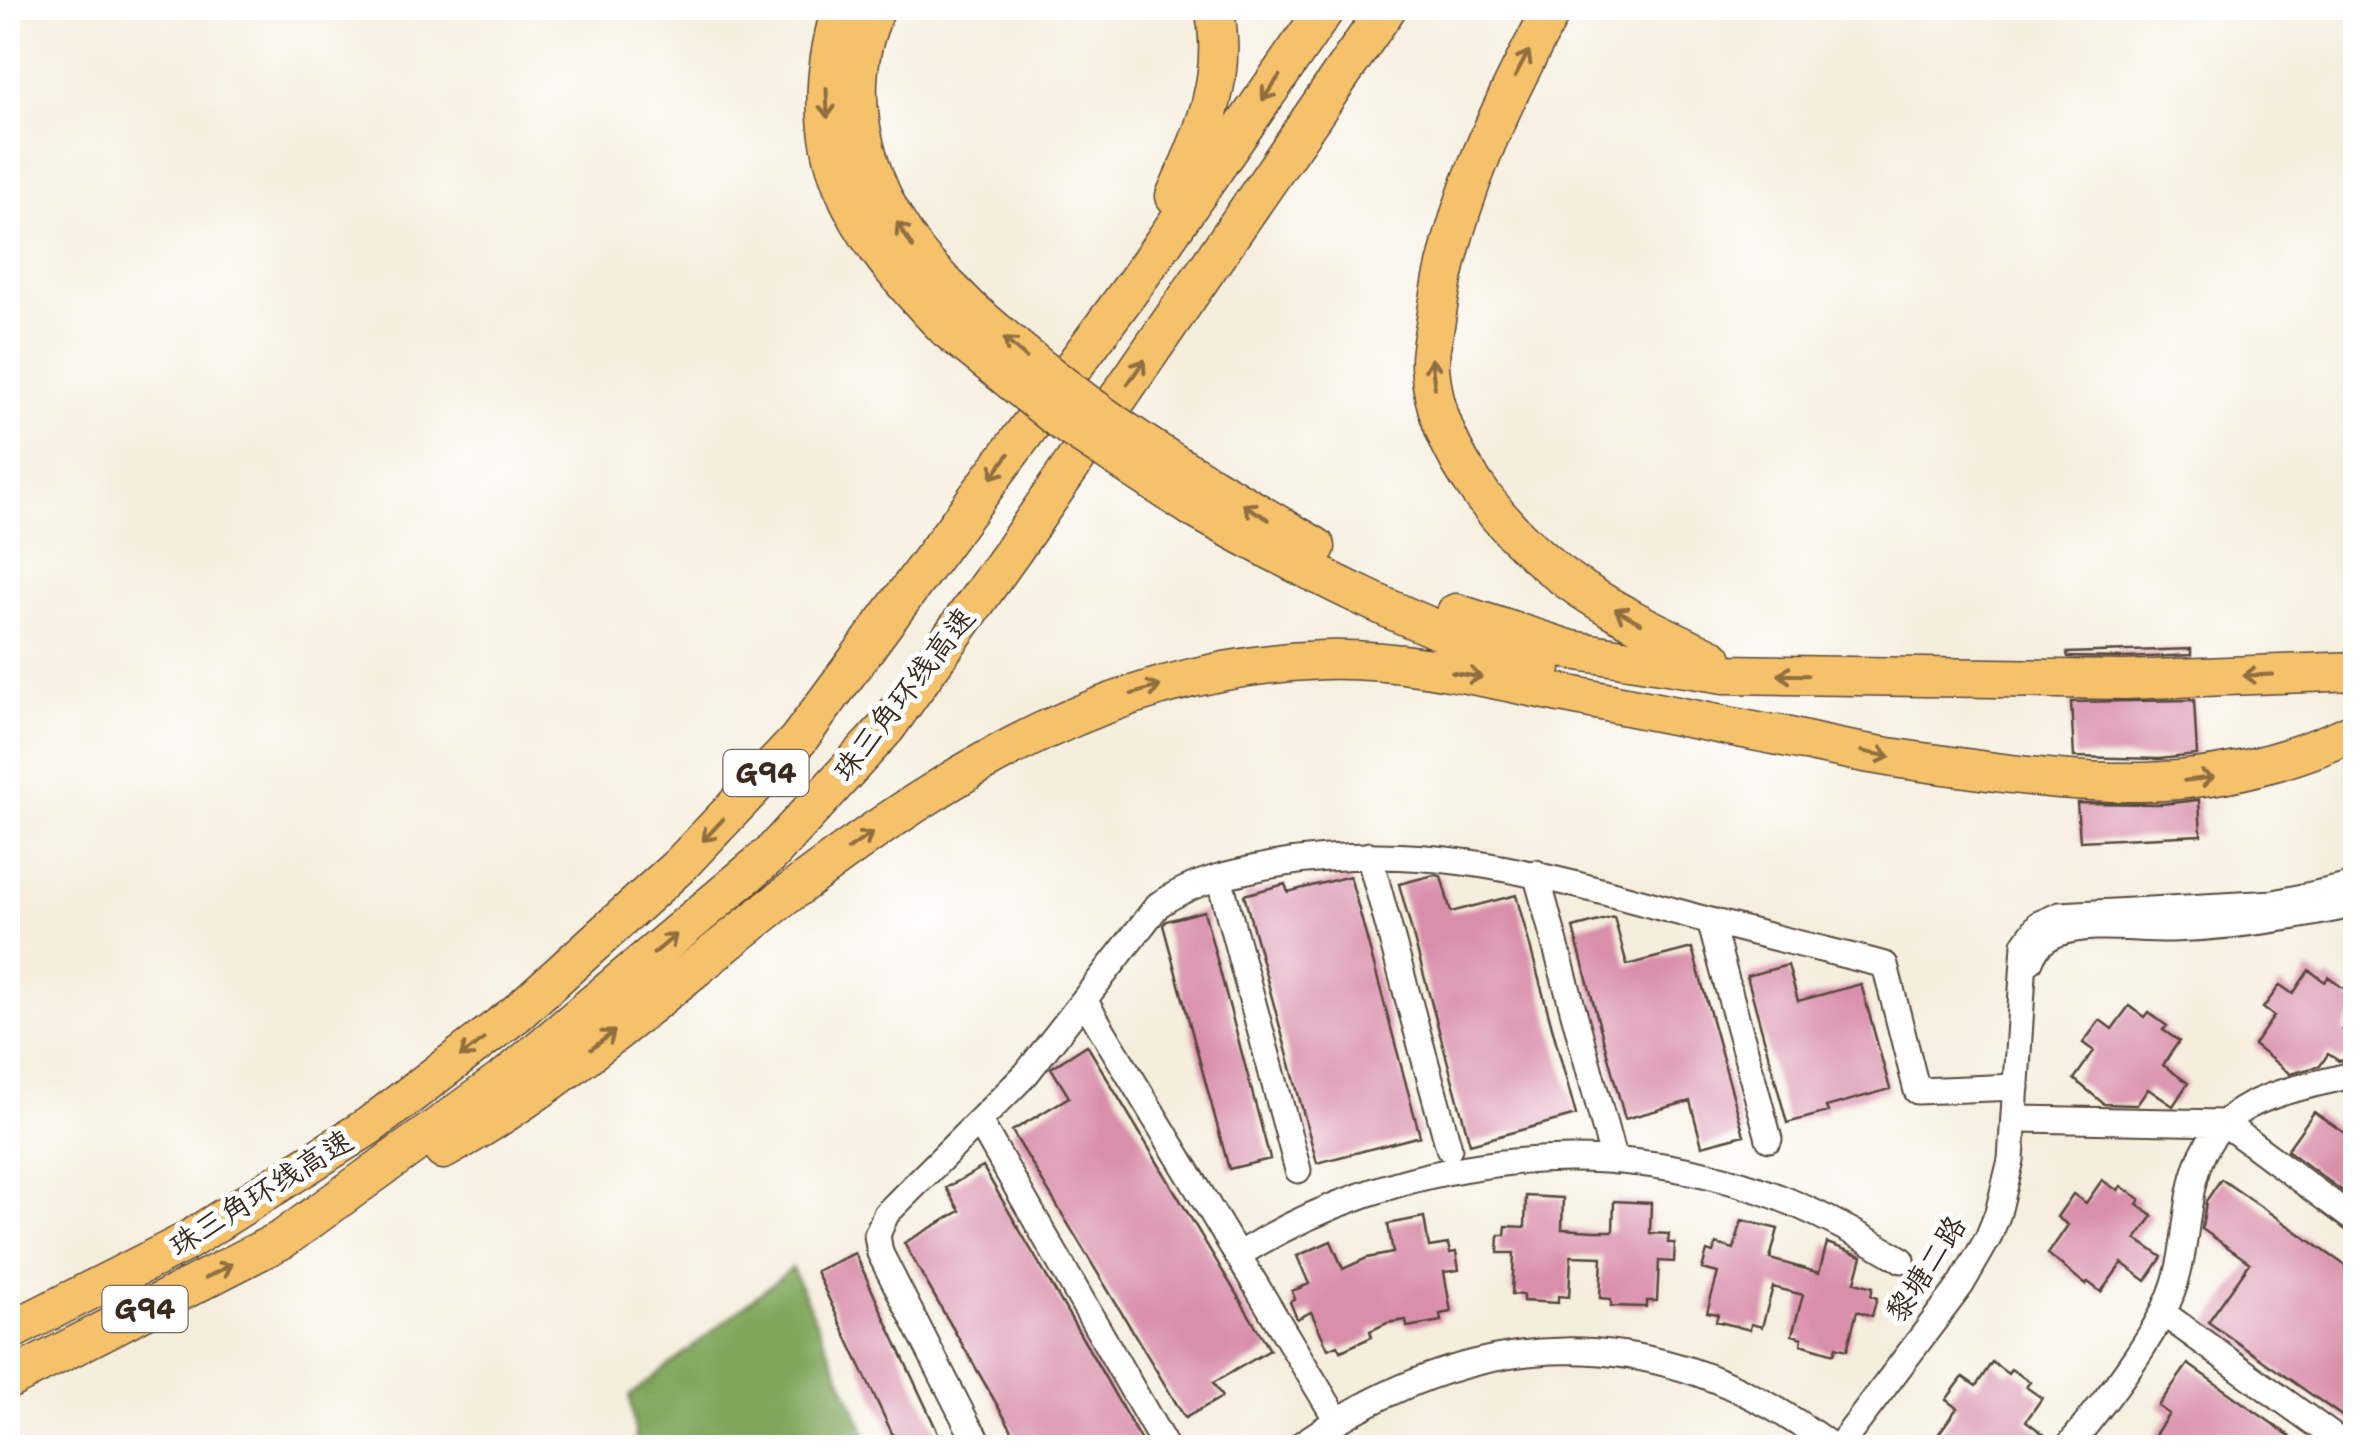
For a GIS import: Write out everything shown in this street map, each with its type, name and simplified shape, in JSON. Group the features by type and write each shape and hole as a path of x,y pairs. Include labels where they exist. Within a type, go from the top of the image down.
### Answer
{"highway":[{"path":"841,8 830,44 826,79 831,147 867,237 886,264 1140,444 1202,497 1348,590 1500,655 1804,741"},
{"path":"876,8 866,30 856,84 862,142 881,196 958,318"},
{"path":"1136,282 1204,130 1218,81 1220,35 1214,8"},
{"name":"珠三角环线高速","path":"8,1332 184,1243 370,1126 516,1014 680,865 798,740 1136,282 1326,8"},
{"name":"珠三角环线高速","path":"8,1380 283,1238 508,1076 770,855 873,742 1012,552 1387,8"},
{"path":"1553,8 1507,92 1468,188 1442,284 1429,364 1444,434 1484,496 1526,545 1569,579 1662,635 1747,674"},
{"path":"1202,497 1437,608 1572,650 1724,674 2125,680 2356,671"},
{"path":"283,1238 466,1138 525,1100 797,887 916,804 1050,725 1113,700 1183,679 1256,666 1326,660 1402,664 1804,741 2086,784 2136,784 2227,775 2356,732"}],"street":[{"path":"1369,855 1448,1148"},
{"path":"983,1448 880,1253 877,1235 886,1214 1026,1074 1158,905 1183,888 1292,862 1369,855 1452,858 1536,873 1885,965 1917,1091 2016,1087"},
{"path":"1536,873 1614,1161"},
{"path":"1218,877 1298,1170"},
{"name":"黎塘二路","path":"1836,1448 1976,1262 1998,1213 2006,1187 2014,1119 2025,944 2039,924 2048,918 2275,903 2356,885"},
{"name":"黎塘二路","path":"2022,984 2033,953 2056,934 2084,928 2232,926 2286,920 2356,904"},
{"path":"1710,921 1769,1138"},
{"path":"1084,1000 1338,1420"},
{"path":"2067,1448 2163,1313 2180,1264 2196,1162 2212,1134 2234,1112 2263,1098 2356,1074"},
{"path":"2014,1119 2224,1123 2356,1221"},
{"path":"979,1121 1166,1448"},
{"path":"1238,1256 1340,1203 1408,1180 1553,1159 1614,1161 1700,1173 1770,1194 1838,1222 1902,1260"},
{"path":"2163,1313 2350,1448"},
{"path":"1296,1448 1338,1420 1412,1381 1459,1365 1558,1350 1609,1352 1658,1360 1738,1387 1796,1419 1836,1448"}],"green space":[{"path":"792,1268 872,1447 637,1447 630,1396"}],"building":[{"path":"2191,649 2191,655 2125,658 2068,657 2067,653"},
{"path":"2194,700 2197,755 2159,759 2074,757 2071,702"},
{"path":"2199,800 2201,835 2080,841 2077,803 2161,804"},
{"path":"1350,876 1420,1136 1317,1163 1244,895 1285,884 1288,892"},
{"path":"1441,876 1451,912 1516,895 1576,1115 1470,1144 1399,884"},
{"path":"1204,911 1270,1159 1229,1169 1163,925"},
{"path":"1614,917 1627,965 1692,948 1744,1135 1702,1146 1690,1101 1625,1119 1573,928"},
{"path":"1788,965 1798,1001 1861,984 1890,1089 1787,1123 1747,976"},
{"path":"2309,970 2325,982 2328,977 2347,991 2344,995 2356,1004 2356,1012 2343,1030 2356,1039 2356,1058 2339,1061 2328,1054 2320,1066 2290,1074 2254,1045 2274,1016 2263,1008 2280,985 2293,994"},
{"path":"2129,1006 2144,1017 2148,1012 2179,1041 2163,1065 2188,1083 2173,1106 2148,1089 2137,1105 2104,1104 2074,1079 2094,1051 2083,1043 2100,1020 2112,1029"},
{"path":"1087,1045 1270,1350 1213,1383 1222,1397 1185,1418 1012,1131 1069,1097 1051,1068"},
{"path":"2314,1112 2356,1141 2356,1186 2349,1196 2287,1150"},
{"path":"983,1167 1145,1448 1022,1448 940,1306 904,1243 960,1211 946,1188"},
{"path":"2221,1179 2356,1273 2356,1426 2208,1322 2250,1263 2202,1229 2206,1201"},
{"path":"2102,1180 2118,1191 2121,1186 2153,1216 2136,1239 2162,1257 2146,1281 2122,1263 2101,1292 2088,1282 2086,1285 2048,1254 2068,1225 2057,1217 2073,1194 2086,1203"},
{"path":"1526,1196 1563,1198 1562,1229 1594,1231 1613,1231 1614,1201 1651,1203 1650,1233 1669,1234 1668,1243 1675,1243 1674,1262 1659,1261 1657,1301 1646,1301 1646,1307 1611,1306 1611,1299 1600,1298 1602,1257 1571,1256 1569,1297 1558,1296 1558,1303 1523,1301 1523,1295 1512,1294 1514,1253 1498,1253 1499,1235 1505,1235 1506,1226 1525,1227"},
{"path":"1424,1217 1429,1247 1448,1244 1450,1253 1456,1252 1459,1270 1444,1272 1451,1312 1440,1314 1441,1321 1407,1327 1406,1320 1387,1323 1370,1331 1372,1337 1341,1351 1338,1345 1328,1349 1311,1312 1297,1319 1290,1302 1295,1299 1292,1291 1309,1284 1297,1256 1331,1241 1343,1269 1367,1258 1393,1253 1388,1224"},
{"path":"1742,1220 1778,1229 1770,1259 1819,1273 1827,1243 1862,1256 1855,1282 1873,1287 1871,1296 1877,1298 1872,1316 1857,1311 1847,1350 1836,1347 1834,1354 1801,1344 1802,1338 1792,1335 1803,1295 1773,1287 1762,1327 1751,1324 1750,1330 1716,1321 1718,1314 1707,1312 1718,1273 1702,1269 1707,1251 1713,1253 1716,1244 1734,1249"},
{"path":"855,1253 945,1448 899,1448 816,1271"},
{"path":"1992,1362 2008,1374 2011,1369 2030,1382 2026,1387 2042,1398 2026,1421 2045,1435 2036,1448 1953,1448 1937,1436 1957,1408 1946,1400 1963,1377 1976,1386"},
{"path":"2188,1364 2307,1448 2146,1448 2169,1414 2158,1406"}]}
